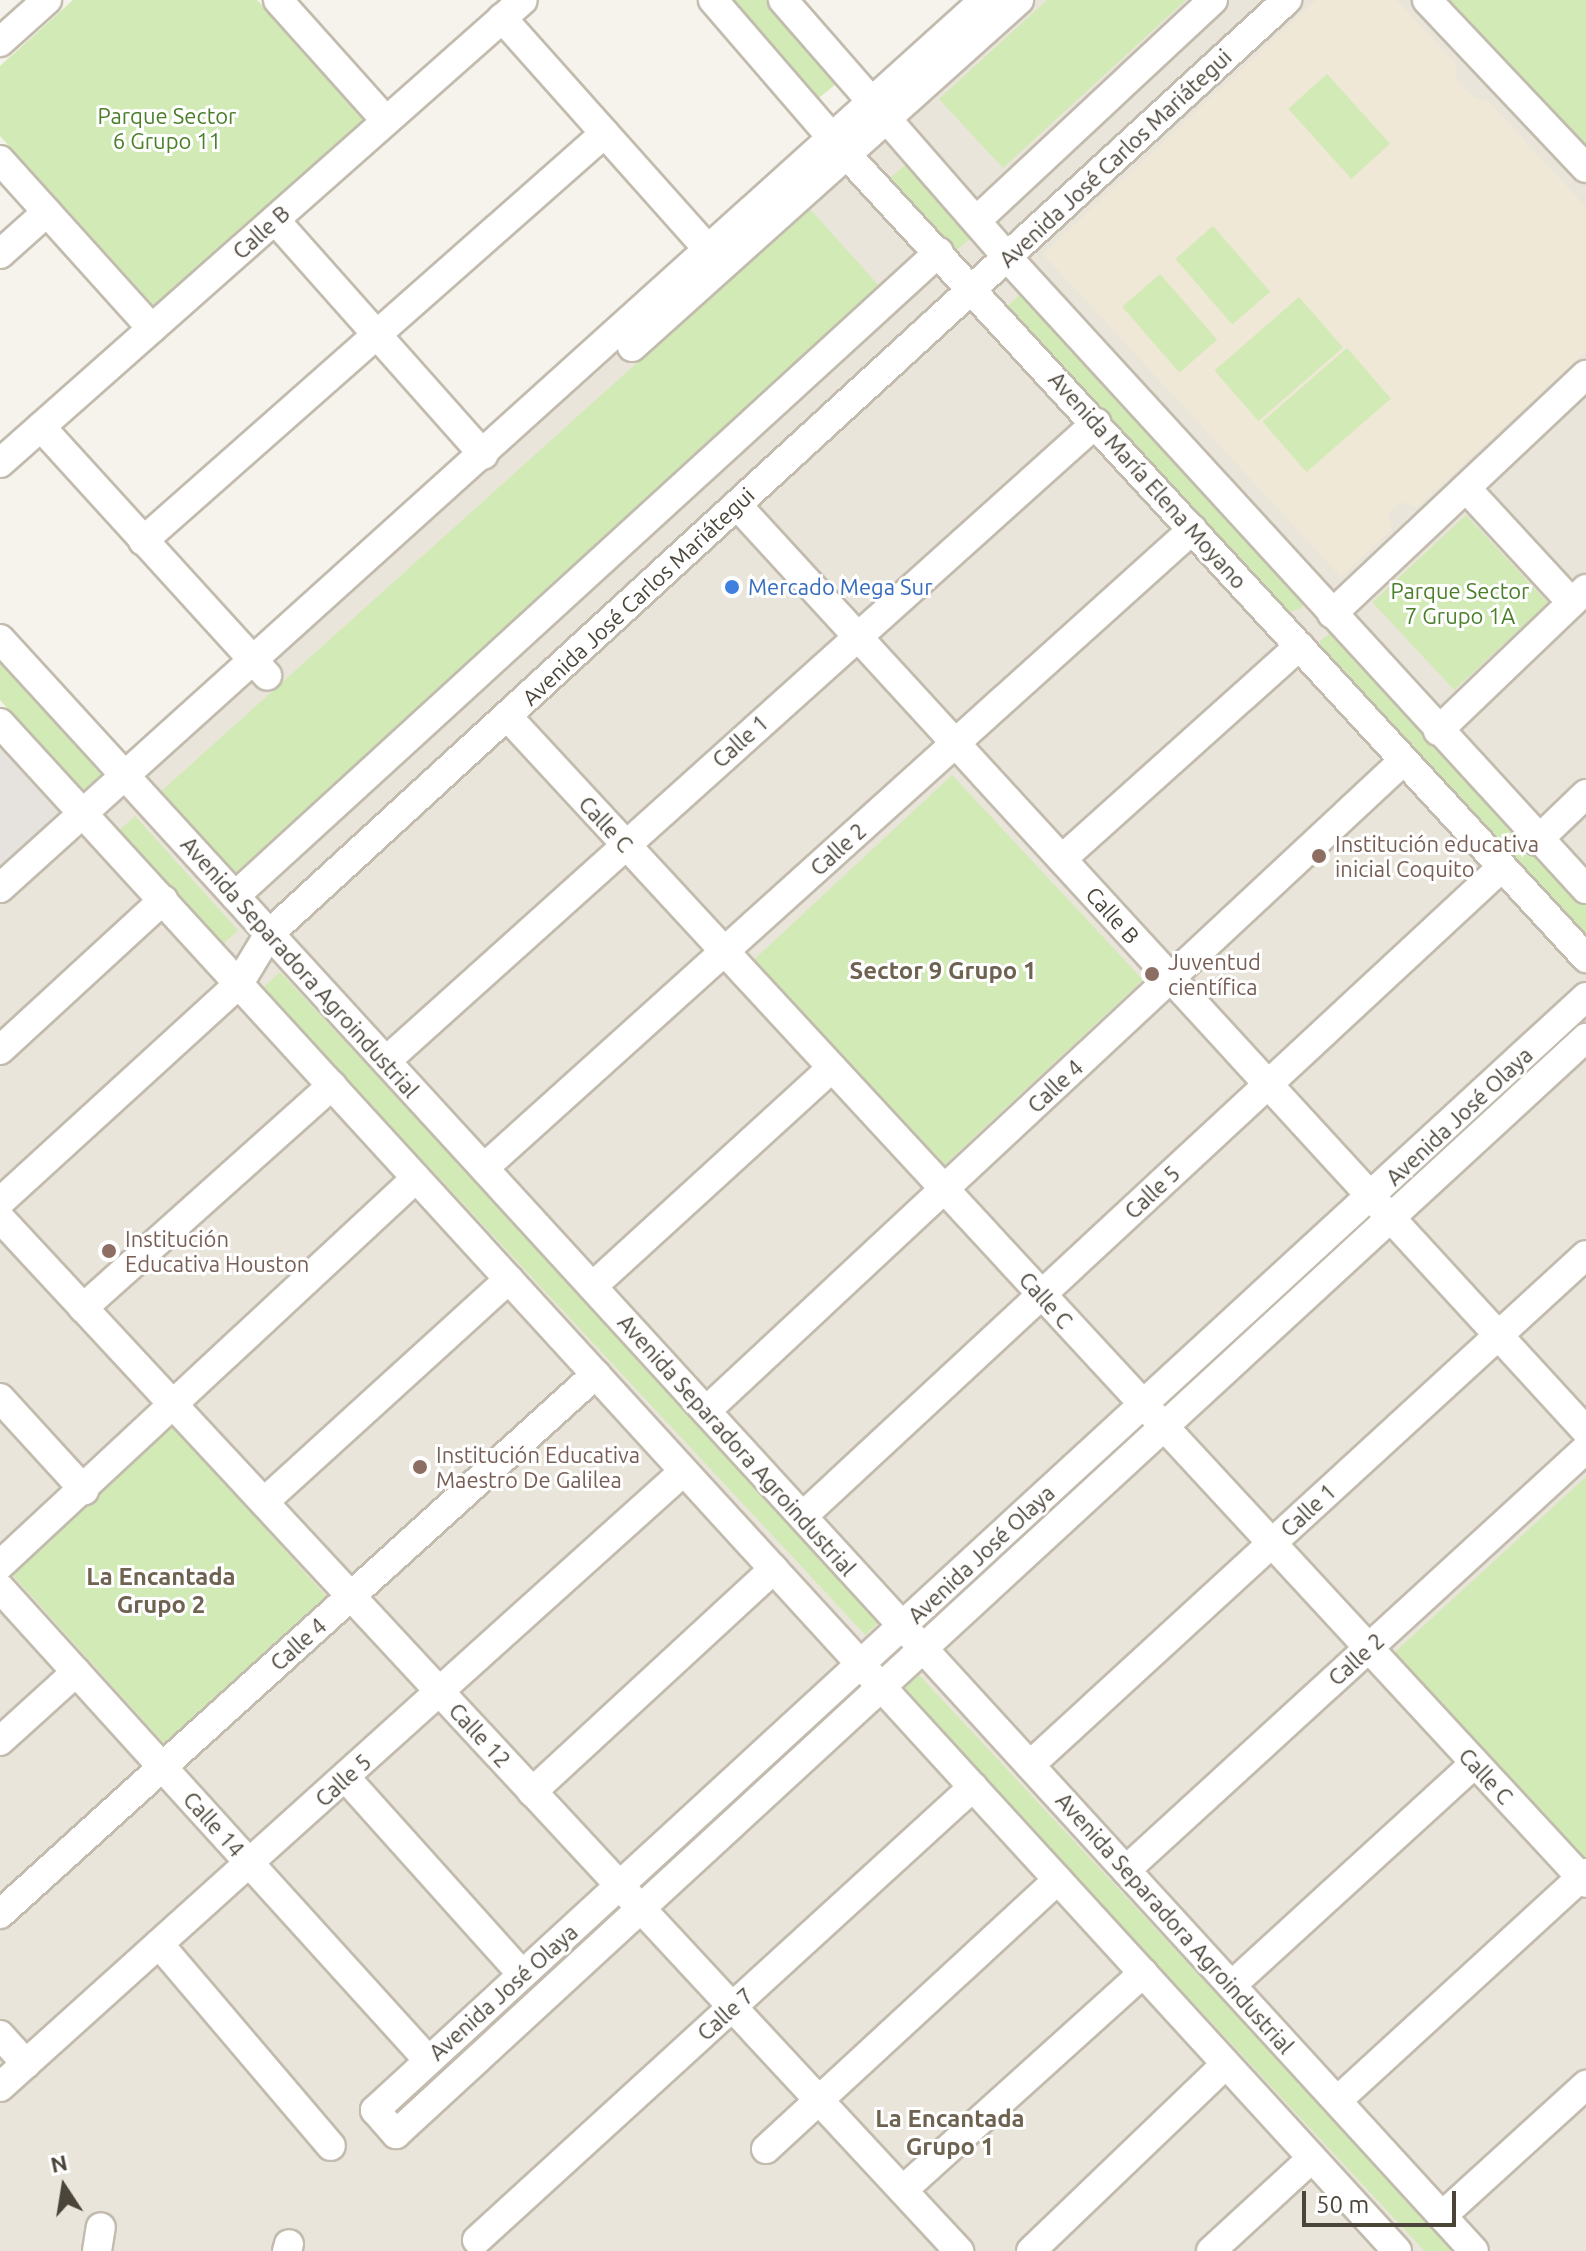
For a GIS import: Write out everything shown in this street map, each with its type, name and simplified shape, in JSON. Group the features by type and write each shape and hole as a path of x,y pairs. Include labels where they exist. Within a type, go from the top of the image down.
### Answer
{"street":[{"path":"0,42 47,0"},
{"name":"Avenida María Elena Moyano","path":"713,0 840,146 1193,529 1500,869 1586,958"},
{"name":"Avenida María Elena Moyano","path":"783,0 1007,257 1537,841 1586,889"},
{"path":"0,888 90,820 261,669 879,110 984,0"},
{"path":"879,110 1019,0"},
{"path":"976,221 1213,0"},
{"name":"Avenida José Carlos Mariátegui","path":"0,1202 238,985 269,934 1287,0"},
{"path":"1427,0 1586,168"},
{"path":"280,1 386,121"},
{"path":"512,9 605,133 709,250"},
{"name":"Calle B","path":"0,463 512,9"},
{"path":"143,541 605,133"},
{"path":"261,669 484,455 709,250 840,146"},
{"path":"0,160 152,329"},
{"path":"0,254 47,212"},
{"path":"275,220 484,455"},
{"path":"235,896 939,252"},
{"path":"1332,614 1586,375"},
{"name":"Calle 1","path":"386,1061 856,635 1096,423"},
{"path":"41,427 261,669"},
{"path":"1438,731 1579,596 1466,488"},
{"name":"Calle B","path":"737,505 1586,1431"},
{"name":"Calle 2","path":"484,1168 1193,529"},
{"name":"Avenida Separadora Agroindustrial","path":"0,639 1474,2251"},
{"path":"1062,859 1299,646"},
{"name":"Calle C","path":"507,716 1142,1405 1584,1878"},
{"path":"0,723 1396,2251"},
{"name":"Calle 4","path":"706,1411 1403,761"},
{"path":"1537,841 1586,794"},
{"name":"Calle 5","path":"803,1516 1500,869"},
{"path":"0,1050 163,900"},
{"name":"Avenida José Olaya","path":"1586,997 1372,1197 375,2110 396,2134 884,1689 1586,1038"},
{"path":"593,1286 832,1068"},
{"path":"83,1308 332,1085"},
{"path":"0,1565 416,1178"},
{"name":"Calle 12","path":"0,1218 959,2251"},
{"name":"Calle 1","path":"1030,1765 1586,1255"},
{"path":"264,1502 509,1279"},
{"name":"Calle 4","path":"0,1914 596,1374"},
{"path":"0,1398 84,1490"},
{"name":"Calle 2","path":"1126,1870 1586,1449"},
{"name":"Calle 5","path":"0,2087 684,1471"},
{"path":"532,1792 774,1569"},
{"name":"Calle 14","path":"0,1588 428,2060"},
{"path":"0,1741 76,1672"},
{"path":"1232,1985 1475,1763"},
{"path":"346,1778 522,1974"},
{"name":"Calle 7","path":"477,2240 973,1787"},
{"path":"1338,2100 1584,1878"},
{"path":"766,2149 1058,1880"},
{"path":"159,1944 331,2146"},
{"path":"903,2190 1143,1973"},
{"path":"0,2035 26,2064"},
{"path":"1031,2251 1226,2064"},
{"path":"1442,2216 1586,2085"},
{"path":"1211,2251 1312,2158"}],"shaded area":[{"path":"1008,0 1586,0 1586,2251 0,2251 0,892"},
{"path":"1316,0 1396,0 1455,63 1457,81 1472,96 1489,102 1586,207 1586,351 1417,507 1400,502 1388,515 1392,529 1341,577 1043,254"},
{"path":"0,735 79,821 0,892"}],"green space":[{"name":"Parque Sector 6 Grupo 11","path":"73,0 257,0 367,121 156,308 0,136 0,66"},
{"path":"727,0 768,0 840,81 815,101"},
{"path":"1047,0 1186,0 1003,168 939,99"},
{"path":"1450,0 1586,0 1586,145"},
{"path":"1327,74 1390,144 1351,179 1288,109"},
{"path":"910,161 974,235 950,256 886,182"},
{"path":"809,208 883,290 235,873 161,791"},
{"path":"1213,226 1270,292 1232,324 1175,259"},
{"path":"1160,274 1217,340 1179,372 1122,307"},
{"path":"1024,291 1304,599 1302,608 1283,614 1003,310"},
{"path":"1299,297 1343,348 1258,421 1214,370"},
{"path":"1347,348 1391,399 1306,472 1262,421"},
{"name":"Parque Sector 7 Grupo 1A","path":"1466,515 1548,603 1454,690 1372,602"},
{"path":"1330,633 1340,635 1586,902 1586,942 1319,652 1320,641"},
{"path":"0,663 102,775 83,792 0,700"},
{"path":"952,775 1143,980 945,1165 754,960"},
{"path":"135,816 238,930 221,946 118,831"},
{"path":"280,972 883,1619 865,1635 262,988"},
{"path":"173,1426 327,1597 164,1743 10,1573"},
{"path":"1586,1477 1586,1857 1583,1860 1394,1653"},
{"path":"919,1675 1453,2248 1449,2251 1425,2251 902,1691"}],"place":[{"name":"Mercado Mega Sur","path":"732,587"},
{"name":"Institución educativa inicial Coquito","path":"1319,856"},
{"name":"Juventud científica","path":"1152,974"},
{"name":"Institución Educativa Houston","path":"109,1251"},
{"name":"Institución Educativa Maestro De Galilea","path":"420,1467"}],"district":[{"name":"Sector 9 Grupo 1","path":"943,971"},
{"name":"La Encantada Grupo 2","path":"161,1591"},
{"name":"La Encantada Grupo 1","path":"950,2133"}]}
